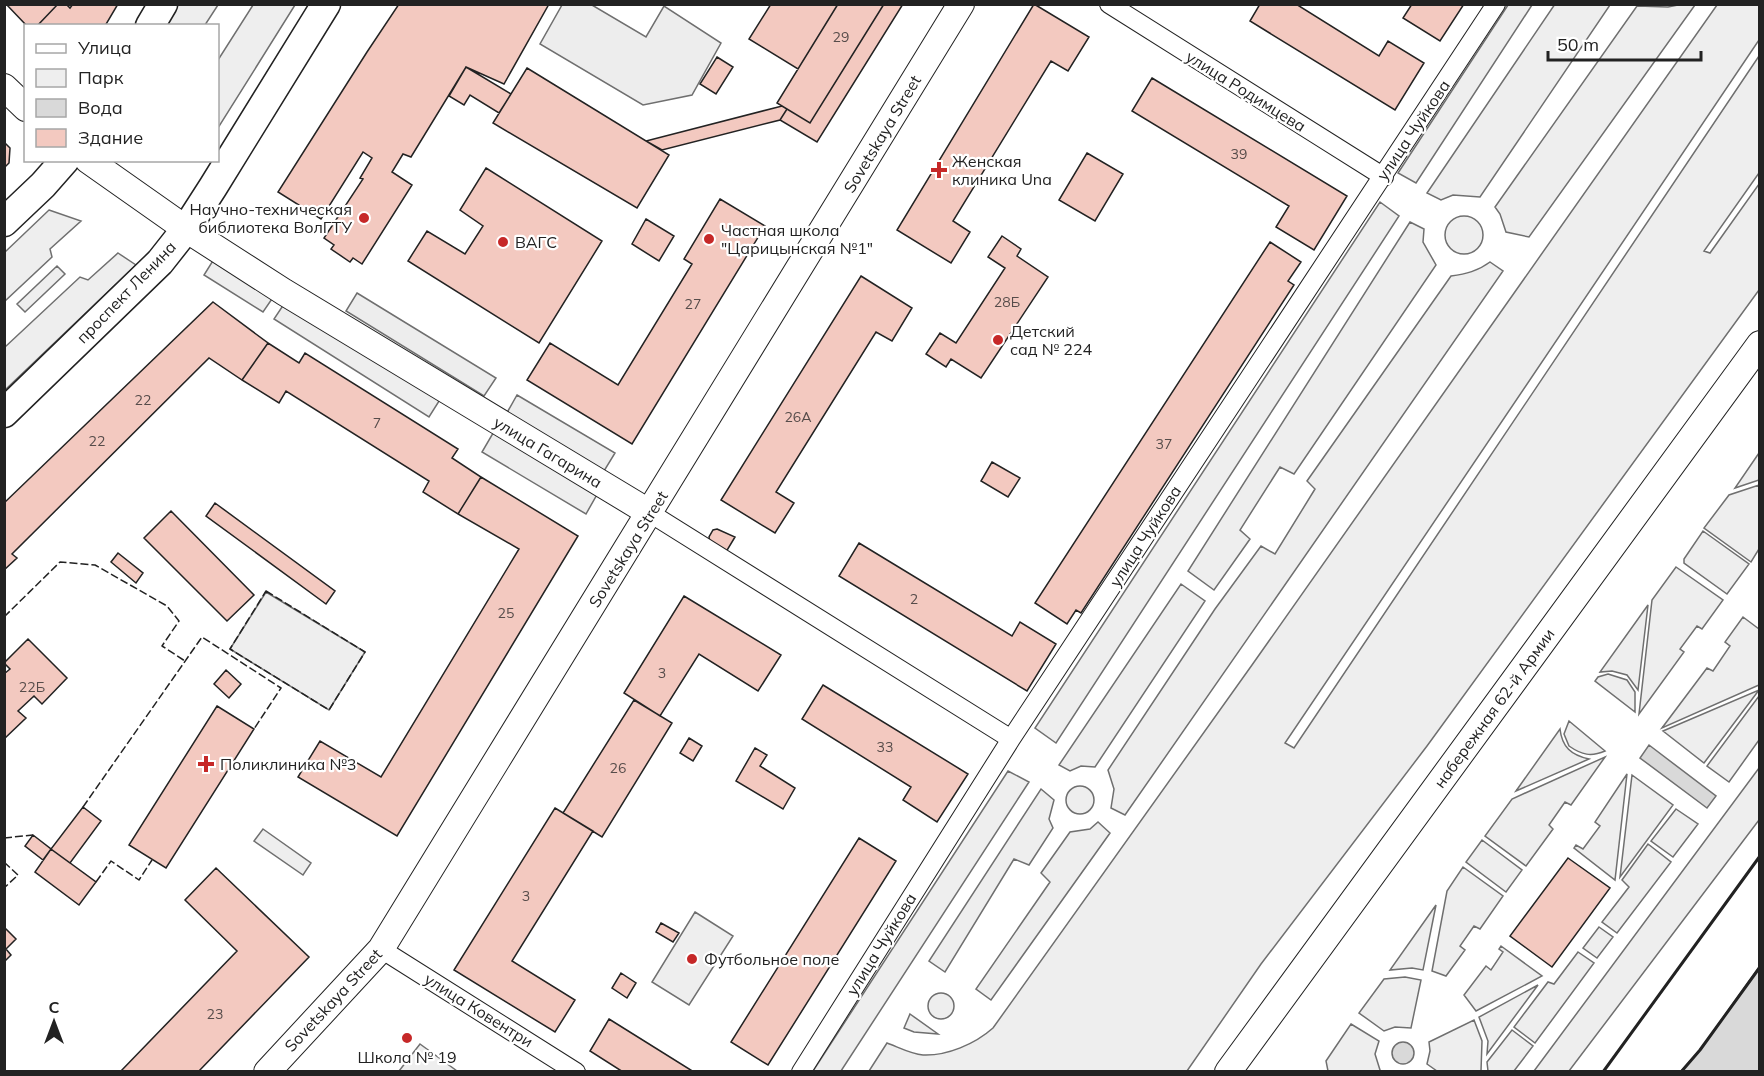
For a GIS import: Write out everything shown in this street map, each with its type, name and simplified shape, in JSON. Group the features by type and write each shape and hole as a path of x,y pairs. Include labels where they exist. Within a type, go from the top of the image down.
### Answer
{"main road":[{"path":"151,24 163,4"},
{"name":"проспект Ленина","path":"4,413 160,262 186,229 326,4"},
{"path":"4,222 63,162"}],"street":[{"name":"Sovetskaya Street","path":"267,1071 381,949 961,4"},
{"name":"улица Родимцева","path":"1109,4 1384,177"},
{"name":"улица Чуйкова","path":"801,1071 1011,739 1496,4"},
{"path":"4,87 24,106"},
{"name":"улица Гагарина","path":"91,162 186,229 293,298 650,513 1011,739"},
{"name":"набережная 62-й Армии","path":"1228,1071 1760,344"},
{"name":"улица Ковентри","path":"381,949 576,1071"}],"green space":[{"path":"1555,4 1610,5 1480,197 1453,195 1441,200 1427,193"},
{"path":"178,5 218,5 206,24 166,24"},
{"path":"253,5 295,5 219,126 219,58"},
{"path":"1508,5 1532,5 1416,183 1398,173"},
{"path":"1695,5 1529,237 1506,232 1495,207 1637,6"},
{"path":"1717,5 1759,5 1759,40 1285,743 1294,748 1759,56 1759,173 1704,251 1710,253 1759,184 1759,290 1427,746 1261,964 1187,1071 869,1071 887,1043 914,1053 932,1055 960,1048 993,1028"},
{"path":"1380,202 1399,216 1056,743 1035,728"},
{"path":"49,210 81,221 50,249 52,257 5,301 5,252"},
{"path":"1464,216 1477,222 1483,235 1477,248 1464,254 1451,248 1445,235 1451,222"},
{"path":"1410,222 1424,229 1423,242 1436,265 1294,474 1280,467 1240,530 1250,539 1214,590 1188,571"},
{"path":"118,253 136,265 5,390 5,347 80,277 88,280"},
{"path":"214,259 274,296 263,312 204,275"},
{"path":"1490,262 1503,271 1125,815 1111,808 1114,789 1108,770 1215,609 1261,546 1275,554 1315,489 1307,481 1451,276 1472,272"},
{"path":"57,266 65,274 25,312 17,304"},
{"path":"286,301 441,398 429,417 274,319"},
{"path":"517,395 615,453 601,476 504,418"},
{"path":"496,428 599,491 586,514 482,452"},
{"path":"1759,453 1759,480 1735,488"},
{"path":"1759,485 1759,549 1751,562 1704,528 1729,495"},
{"path":"1703,531 1749,564 1727,594 1684,563 1684,559"},
{"path":"1676,567 1723,600 1702,629 1697,626 1680,649 1684,652 1639,714 1652,600"},
{"path":"1181,584 1205,601 1095,767 1081,766 1070,771 1059,765"},
{"path":"266,592 365,652 329,710 230,649"},
{"path":"1648,605 1638,690 1627,675 1612,671 1600,672"},
{"path":"1743,617 1759,629 1759,685 1662,728 1707,668 1713,671 1730,646 1725,642"},
{"path":"1608,674 1627,680 1635,692 1635,712 1595,681 1598,677"},
{"path":"1759,690 1704,763 1663,731"},
{"path":"1759,696 1759,740 1729,782 1707,766"},
{"path":"1569,721 1605,751 1587,754 1569,746 1564,734"},
{"path":"1560,729 1568,749 1589,759 1516,791"},
{"path":"1605,757 1571,805 1565,802 1549,825 1553,829 1526,866 1485,836 1512,799"},
{"path":"1759,768 1759,820 1569,1071 1534,1071"},
{"path":"1008,771 1029,782 841,1071 813,1071"},
{"path":"1627,774 1615,880 1574,848 1576,845 1583,849 1600,826 1595,822"},
{"path":"1632,775 1673,805 1620,877"},
{"path":"1080,786 1090,790 1094,800 1090,810 1080,814 1070,810 1066,800 1070,790"},
{"path":"1041,789 1054,800 1049,819 1053,828 1029,865 1014,859 945,972 929,961"},
{"path":"1676,809 1698,824 1673,857 1651,841"},
{"path":"1098,822 1110,833 991,1000 976,989 1050,882 1041,873 1070,832 1090,829"},
{"path":"263,829 311,863 303,875 254,841"},
{"path":"1482,840 1522,870 1506,892 1466,862"},
{"path":"1648,844 1671,862 1617,933 1602,922 1629,887 1622,880"},
{"path":"1463,867 1503,896 1480,929 1474,926 1460,946 1465,950 1446,976 1432,971 1447,891"},
{"path":"1436,905 1423,970 1412,968 1390,970"},
{"name":"Футбольное поле","path":"695,912 733,936 689,1005 652,982"},
{"path":"1599,927 1613,937 1597,958 1583,948"},
{"path":"1501,946 1542,976 1476,1011 1464,995 1486,966 1491,970 1503,952 1499,949"},
{"path":"1578,952 1594,963 1535,1043 1514,1027 1548,982 1554,984"},
{"path":"1405,977 1421,980 1411,1028 1395,1027 1384,1031 1359,1013 1384,979"},
{"path":"1538,985 1487,1054 1488,1041 1479,1017"},
{"path":"941,993 950,997 954,1006 950,1015 941,1019 932,1015 928,1006 932,997"},
{"path":"910,1014 938,1034 914,1032 904,1028"},
{"path":"1474,1020 1482,1041 1481,1071 1437,1071 1427,1064 1430,1051 1429,1042"},
{"path":"1351,1024 1379,1041 1375,1054 1380,1070 1377,1072 1328,1071 1326,1061"},
{"path":"1512,1030 1533,1046 1514,1071 1488,1071 1487,1062"},
{"path":"420,1044 457,1071 399,1071"}],"shaded area":[{"path":"562,5 592,5 646,37 664,6 721,43 692,95 643,105 540,44"},
{"path":"357,293 496,378 484,396 346,311"}],"water":[{"path":"1649,745 1716,796 1707,808 1640,758"},
{"path":"1759,967 1759,1071 1681,1071 1700,1050"},
{"path":"1403,1042 1411,1045 1414,1053 1411,1061 1403,1064 1395,1061 1392,1053 1395,1045"}],"building":[{"path":"6,4 58,4 39,24 25,24"},
{"path":"58,4 66,4 70,8 73,4 118,4 106,24 39,24"},
{"path":"399,4 549,4 504,84 466,67 411,157 403,154 392,172 412,185 362,264 353,258 350,262 331,249 334,245 324,238 363,179 360,178 372,158 363,152 321,219 278,192"},
{"path":"771,4 838,4 798,69 749,39"},
{"path":"838,4 884,4 810,123 777,103"},
{"path":"884,4 903,4 817,142 780,120 787,109 810,123"},
{"path":"1034,4 1089,37 1068,71 1051,61 953,221 970,232 951,263 897,230"},
{"path":"1260,4 1296,4 1379,56 1388,41 1424,63 1395,110 1250,21"},
{"path":"1412,4 1464,4 1440,41 1403,18"},
{"path":"717,57 733,67 716,94 700,84"},
{"path":"466,67 511,94 499,113 470,95 464,105 449,96"},
{"path":"527,68 669,155 637,208 493,123"},
{"path":"1152,78 1347,196 1314,250 1276,227 1289,206 1132,111"},
{"path":"782,106 787,109 780,120 662,150 646,141"},
{"path":"4,142 10,148 9,163 4,168"},
{"path":"1087,153 1123,174 1095,221 1059,200"},
{"name":"ВАГС","path":"486,168 602,241 539,343 408,261 427,231 465,254 483,226 460,210"},
{"path":"720,199 765,226 632,444 527,380 550,343 618,385 692,264 684,259"},
{"path":"646,219 674,236 659,261 632,244"},
{"name":"Детский сад № 224","path":"1002,236 1021,249 1017,256 1048,277 981,378 951,359 946,367 926,354 940,333 956,343 1005,268 988,257"},
{"path":"1270,242 1301,262 1288,281 1294,285 1081,613 1076,610 1067,624 1035,603"},
{"path":"861,276 912,308 892,341 876,332 776,492 794,503 775,533 721,500"},
{"path":"213,302 268,343 242,380 209,358 12,554 17,558 4,570 4,503"},
{"path":"268,343 299,363 305,353 458,449 452,458 481,477 458,514 423,492 429,481 286,391 279,403 242,380"},
{"path":"992,462 1020,478 1008,497 981,481"},
{"path":"481,477 578,536 397,836 298,777 320,741 381,777 519,549 458,514"},
{"path":"215,503 335,591 326,604 206,516"},
{"path":"171,511 254,595 227,621 144,538"},
{"path":"717,529 735,537 726,552 710,542 709,537 713,530"},
{"path":"859,543 1012,636 1020,622 1056,644 1027,691 839,576"},
{"path":"118,553 143,573 136,583 111,562"},
{"path":"684,596 781,655 758,691 699,654 660,716 624,693"},
{"path":"28,639 67,678 42,704 34,696 18,711 26,718 4,739 4,674 10,669 4,663"},
{"path":"226,670 241,684 229,698 214,684"},
{"path":"823,685 968,774 937,822 903,800 911,787 802,719"},
{"path":"634,700 672,723 602,837 563,813"},
{"name":"Поликлиника №3","path":"217,706 254,729 166,868 129,845"},
{"path":"689,738 702,746 693,761 680,753"},
{"path":"755,748 767,755 760,766 795,788 783,809 736,781"},
{"path":"83,807 101,821 70,863 51,849"},
{"path":"555,808 593,831 512,961 575,1000 555,1032 454,970"},
{"path":"33,835 51,849 43,860 25,846"},
{"path":"859,838 896,861 768,1065 731,1042"},
{"path":"51,849 96,882 79,905 35,872"},
{"path":"1568,858 1610,888 1552,967 1510,936"},
{"path":"216,868 309,957 198,1072 120,1072 237,951 185,900"},
{"path":"661,923 679,933 673,942 656,932"},
{"path":"4,927 16,939 6,949 11,955 4,962"},
{"path":"621,973 636,983 627,998 612,988"},
{"path":"609,1019 694,1072 623,1072 590,1051"}],"fence":[{"path":"4,617 60,562 95,565 167,606 179,621 162,646 185,661"},
{"path":"266,591 365,652 329,710 230,649 266,591"},
{"path":"83,807 202,637 281,688 254,729"},
{"path":"4,838 33,835"},
{"path":"96,882 111,861 139,880 152,860"},
{"path":"4,862 18,875 4,888"}],"wall":[{"path":"1603,1072 1760,856"},
{"path":"1681,1072 1700,1050 1760,967"}],"place":[{"name":"Женская клиника Una","path":"939,170"},
{"name":"Научно-техническая библиотека ВолГТУ","path":"364,218"},
{"name":"Частная школа \"Царицынская №1\"","path":"709,239"},
{"name":"ВАГС","path":"503,242"},
{"name":"Детский сад № 224","path":"998,340"},
{"name":"Поликлиника №3","path":"206,764"},
{"name":"Футбольное поле","path":"692,959"},
{"name":"Школа № 19","path":"407,1038"}]}
